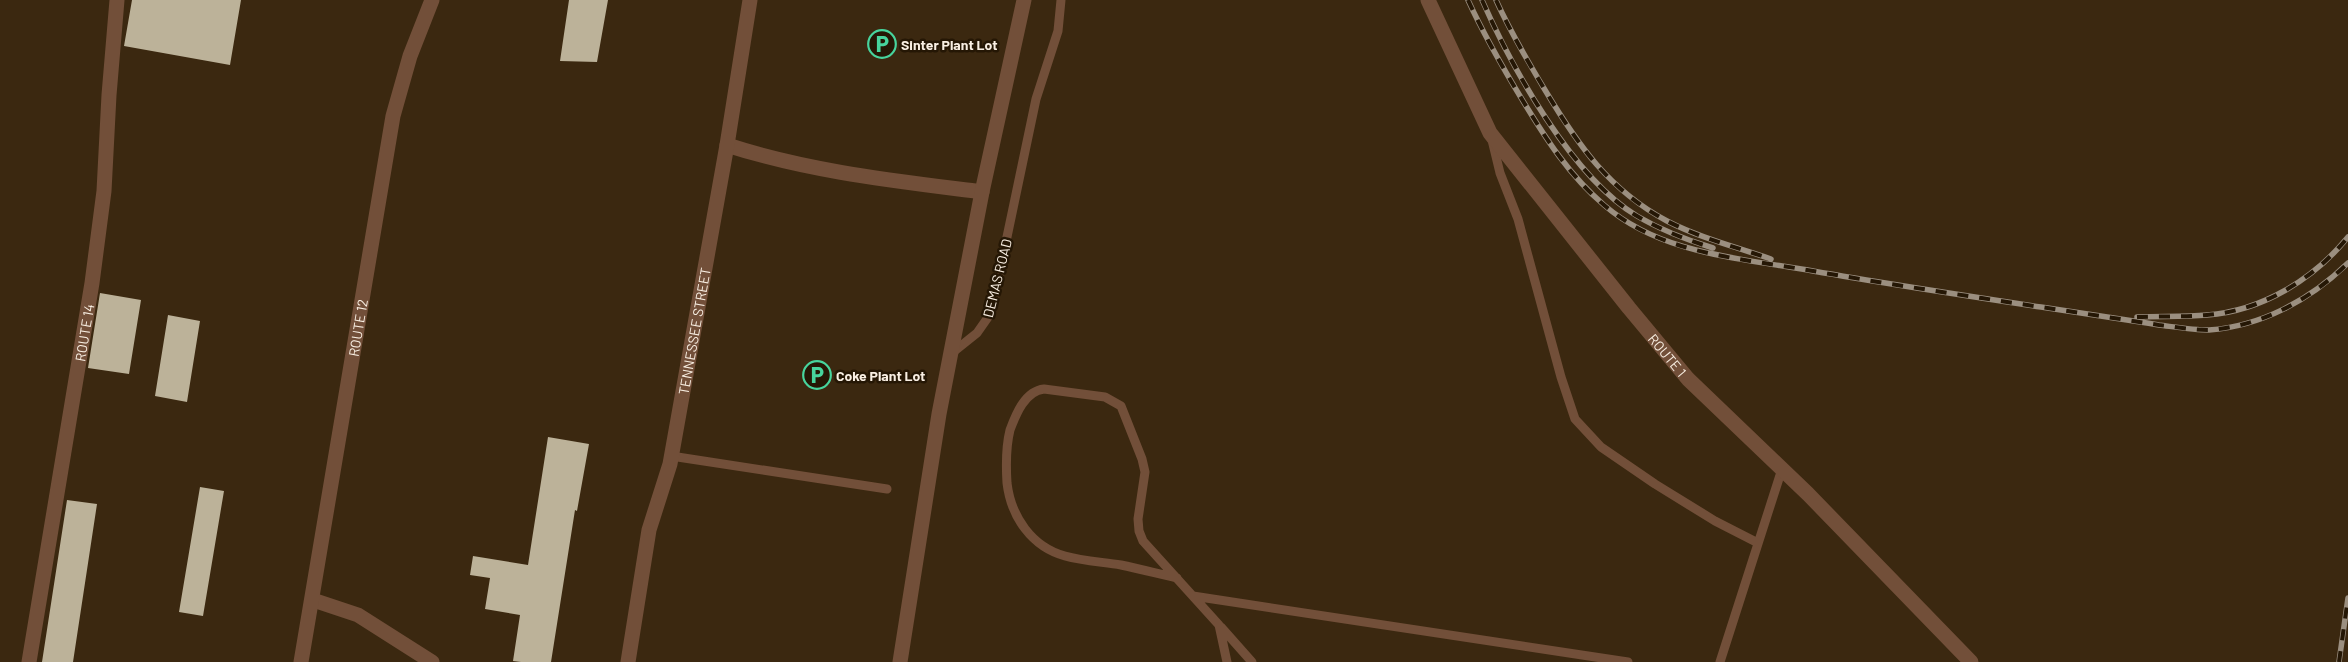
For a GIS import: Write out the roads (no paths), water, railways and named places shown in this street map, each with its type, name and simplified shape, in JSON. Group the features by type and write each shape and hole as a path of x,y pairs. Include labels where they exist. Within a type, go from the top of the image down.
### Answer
{"street":[{"name":"ROUTE 14","path":"29,662 92,283 104,191 109,95 117,0"},
{"name":"ROUTE 12","path":"302,662 392,116 410,56 432,0"},
{"name":"TENNESSEE STREET","path":"628,662 649,530 671,456 750,0"},
{"path":"900,662 938,414 982,192 1024,0"},
{"name":"ROUTE 1","path":"1428,0 1490,133 1573,240 1688,379 1782,468 1971,662"},
{"path":"726,145 782,162 846,175 982,192"},
{"path":"313,600 358,615 432,662"}],"lane":[{"name":"DEMAS ROAD","path":"950,355 977,332 991,313 1036,99 1058,31 1061,0"},
{"path":"1490,133 1500,173 1518,219 1561,377 1575,419 1601,447 1655,484 1715,521 1758,543"},
{"path":"1177,578 1122,565 1063,556 1048,549 1024,528 1012,506 1007,476 1009,435 1018,412 1030,394 1036,389 1044,388 1105,397 1121,406 1142,458 1145,472 1138,519 1139,531 1143,541 1177,578 1252,662"},
{"path":"671,456 887,489"},
{"path":"1720,662 1782,468"},
{"path":"1192,596 1628,662"},
{"path":"1219,625 1228,662"}],"railway":[{"path":"1468,0 1487,39 1532,115 1569,169 1591,193 1627,222 1651,235 1703,252 1943,292 2203,330 2248,323 2284,309 2318,289 2348,263"},
{"path":"1482,0 1510,57 1546,119 1590,175 1613,198 1637,216 1655,226 1713,248"},
{"path":"1496,0 1519,45 1557,110 1583,147 1612,180 1646,209 1667,221 1705,237 1771,259"},
{"path":"2137,317 2207,315 2227,312 2267,300 2303,279 2348,237"},
{"path":"2339,662 2348,598"}],"place":[{"name":"Sinter Plant Lot","path":"882,44"},
{"name":"Coke Plant Lot","path":"817,375"}]}
